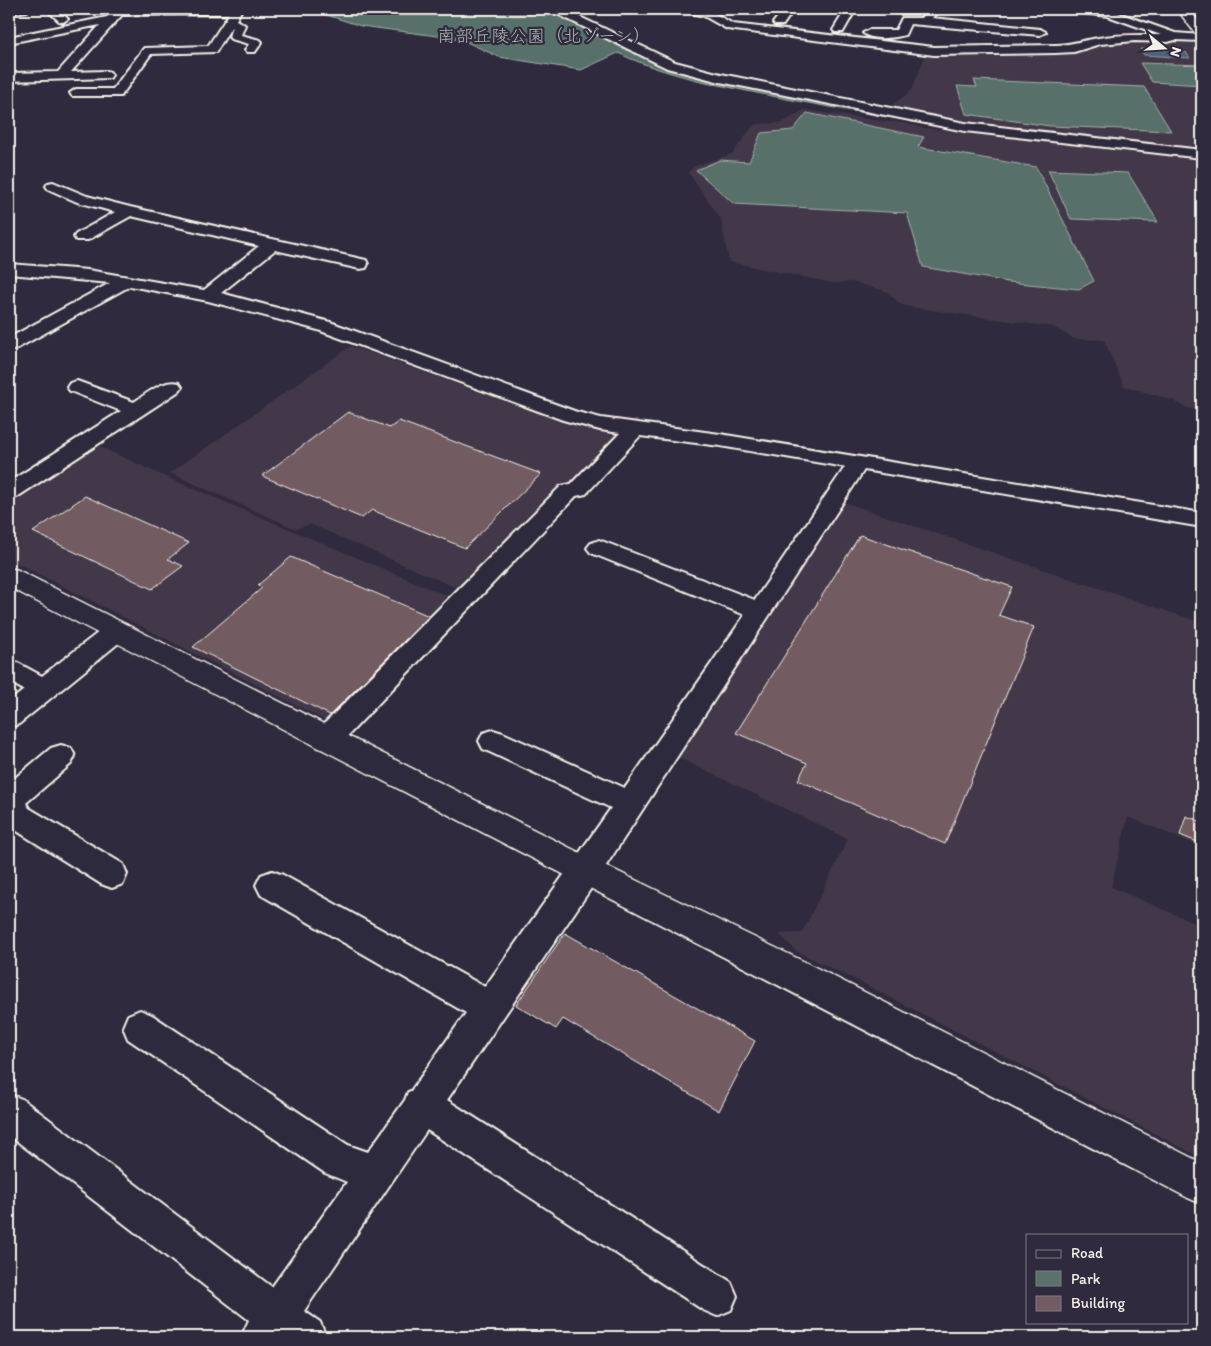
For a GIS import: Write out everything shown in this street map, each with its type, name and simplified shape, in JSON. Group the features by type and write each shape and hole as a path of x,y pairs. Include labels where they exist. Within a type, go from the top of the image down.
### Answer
{"street":[{"path":"9,11 23,9"},
{"path":"51,9 63,19"},
{"path":"555,9 671,65 720,78 965,127 1202,154"},
{"path":"687,9 708,14 727,26 934,51 1074,48 1099,41 1135,38 1168,39 1174,36"},
{"path":"779,23 789,9"},
{"path":"839,30 851,9"},
{"path":"915,9 930,13 924,21"},
{"path":"1073,9 1110,13 1174,36 1202,38"},
{"path":"1183,9 1202,33"},
{"path":"61,76 117,13 236,11 212,50 148,50"},
{"path":"76,93 118,92 177,12"},
{"path":"1016,30 1018,16"},
{"path":"753,19 890,35 901,33 906,20 1040,32"},
{"path":"9,40 111,20"},
{"path":"229,22 238,25 235,37 256,42 251,50"},
{"path":"22,48 36,35"},
{"path":"9,77 130,75"},
{"path":"53,186 82,199 129,211 360,264"},
{"path":"82,237 129,211"},
{"path":"208,295 272,244"},
{"path":"9,269 127,281 208,295 324,326 570,416 600,424 720,440 1202,520"},
{"path":"9,345 127,281"},
{"path":"77,387 136,410"},
{"path":"9,492 172,387"},
{"path":"327,739 569,490 578,489 635,429"},
{"path":"9,1112 281,1330 375,1173 585,871 858,463"},
{"path":"598,548 760,611"},
{"path":"9,576 1202,1184"},
{"path":"9,718 117,631"},
{"path":"9,670 44,689"},
{"path":"493,741 630,804"},
{"path":"61,756 9,801 20,817 112,874"},
{"path":"272,885 489,1008"},
{"path":"140,1027 338,1160 375,1173"},
{"path":"421,1105 717,1296"}],"shaded area":[{"path":"1136,39 1191,40 1202,55 1202,152 997,130 886,110 912,90 927,51 1099,43"},
{"path":"804,110 896,123 889,120 924,128 951,131 981,130 1056,142 1202,158 1202,411 1187,408 1172,400 1124,386 1104,340 1075,339 1053,327 909,307 900,304 888,292 853,282 832,283 729,262 721,219 688,172 695,166 732,154 753,126 757,124 782,123"},
{"path":"351,346 554,419 582,427 623,434 574,484 459,589 310,524 296,529 170,473"},
{"path":"92,443 168,478 455,599 333,724 9,559 9,497"},
{"path":"843,502 1202,623 1202,847 1128,817 1111,887 1202,926 1202,1158 868,986 796,951 779,934 802,933 848,839 675,756"}],"green space":[{"name":"南部丘陵公園（北ゾーン）","path":"299,9 550,9 653,60 942,126 817,105 710,83 663,71 618,53 581,70 499,57 460,39 361,26 311,10"},
{"path":"1140,63 1202,65 1202,85 1152,82"},
{"path":"974,80 1144,87 1171,131 1050,126 966,114 957,86 977,87"},
{"path":"807,113 924,137 918,147 1036,167 1094,281 1079,289 1008,282 923,267 907,213 734,204 696,170 720,160 749,162 761,133 793,130"},
{"path":"1048,170 1128,173 1158,222 1071,219"}],"water":[{"path":"1140,49 1185,51 1190,58 1144,55"}],"building":[{"path":"348,412 390,428 399,421 541,474 465,548 372,510 362,518 262,476"},
{"path":"85,496 189,543 168,559 183,566 152,589 33,532"},
{"path":"860,535 1012,587 999,615 1034,627 945,844 798,780 807,763 736,733"},
{"path":"291,557 429,616 330,715 193,647 262,588 258,585"},
{"path":"1186,816 1202,822 1202,844 1180,835"},
{"path":"565,933 755,1041 719,1111 563,1019 556,1029 516,1005"}]}
